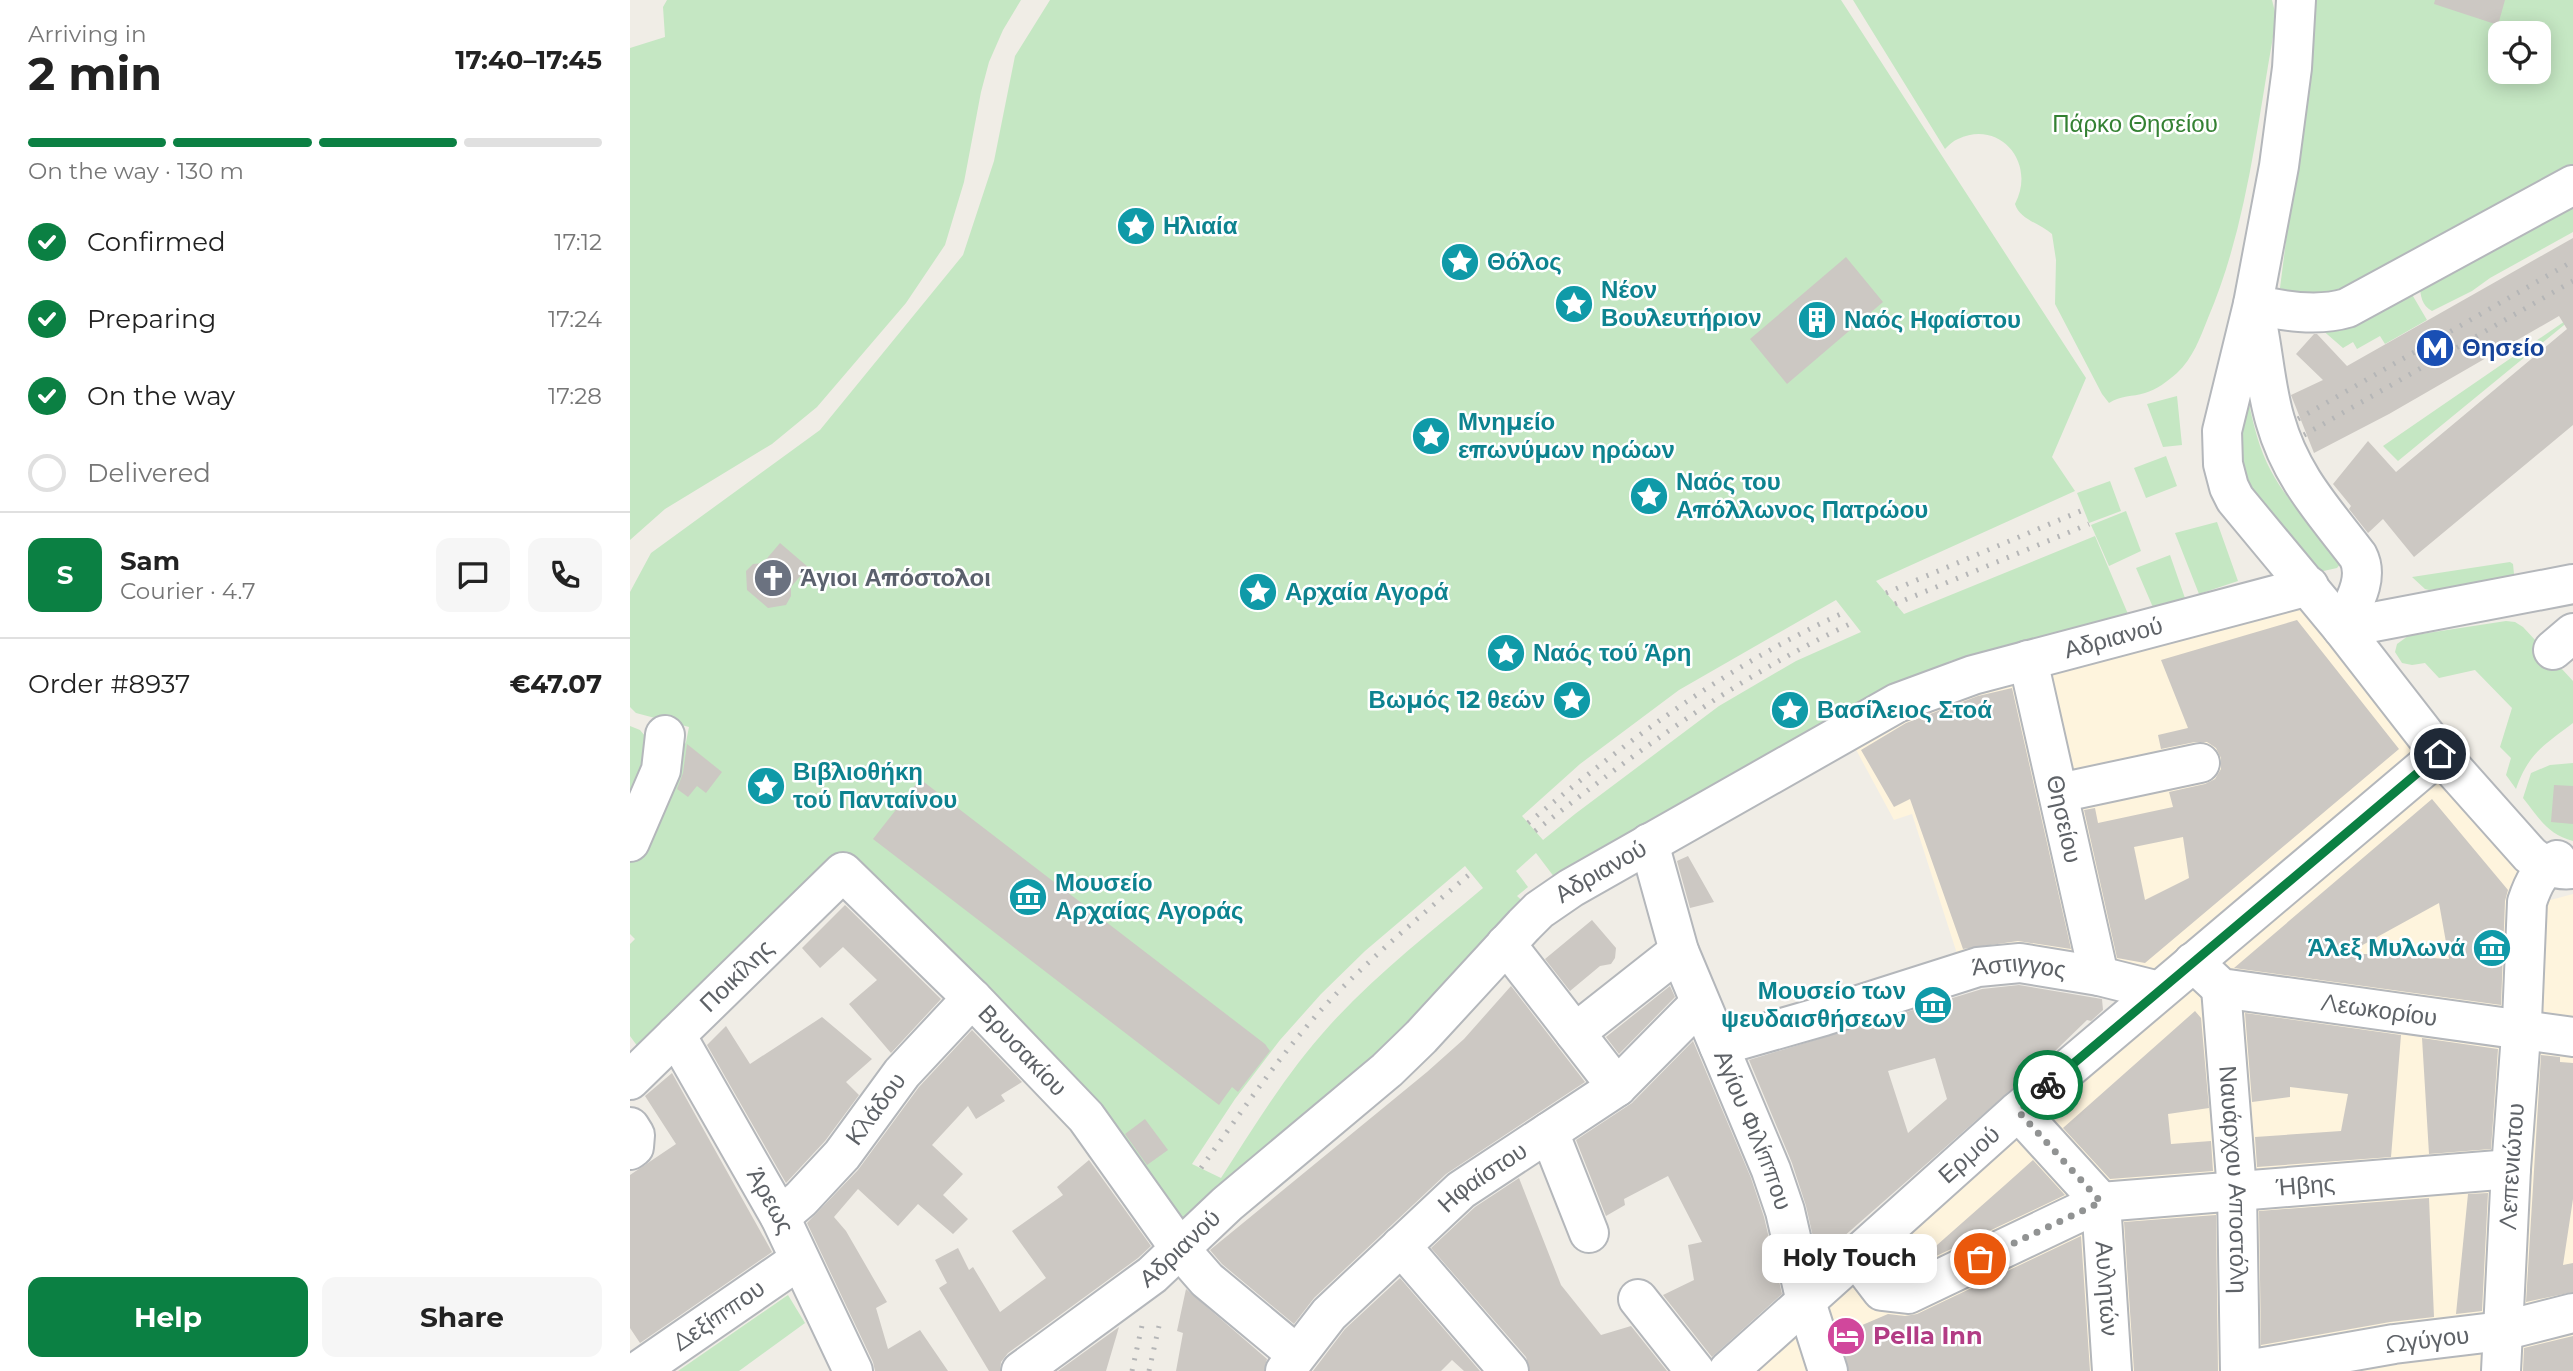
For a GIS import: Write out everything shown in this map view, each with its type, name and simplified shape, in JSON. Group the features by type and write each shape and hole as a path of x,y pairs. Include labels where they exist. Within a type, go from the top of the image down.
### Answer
{"street":[{"path":"2296,0 2286,118 2253,304 2224,416 2220,444 2223,464 2235,499 2343,628 2440,754 2451,755 2459,760 2535,847 2562,864"},
{"path":"2253,304 2282,310 2325,312 2347,308 2573,185"},
{"path":"2253,304 2271,404 2285,447 2304,488 2361,562 2362,579 2343,628"},
{"path":"2343,628 2573,584"},
{"name":"Αδριανού","path":"1021,1371 1152,1275 1227,1204 1387,1070 1422,1037 1506,944 1553,899 1897,704 1945,684 2309,586"},
{"name":"Θησείου","path":"2028,660 2099,976"},
{"path":"630,842 661,770 665,735"},
{"name":"Ερμού","path":"1728,1371 2018,1111 2440,754"},
{"path":"2059,793 2200,763"},
{"name":"Αγίου Φιλίππου","path":"1650,843 1679,951 1771,1170 1785,1211 1806,1302 1828,1371"},
{"name":"Λεπενιώτου","path":"2501,1371 2511,1169 2522,1031 2527,902 2533,886 2562,864"},
{"name":"Βρυσακίου","path":"842,872 972,998 1086,1117 1180,1249 1210,1284 1290,1363"},
{"name":"Ποικίλης","path":"630,1080 842,872"},
{"path":"1506,944 1616,1087"},
{"path":"1575,1033 1679,951"},
{"path":"2193,962 2221,988"},
{"name":"Άστιγγος","path":"1719,1046 1978,967 2020,963 2099,976 2159,991"},
{"name":"Λεωκορίου","path":"2221,988 2573,1037"},
{"name":"Ναυάρχου Αποστόλη","path":"2221,988 2237,1191 2240,1371"},
{"name":"Κλάδου","path":"780,1217 802,1199 842,1155 902,1073 972,998"},
{"name":"Ηφαίστου","path":"1290,1363 1329,1314 1461,1190 1616,1087 1700,1003"},
{"name":"Άρεως","path":"676,1035 780,1217 853,1371"},
{"path":"1856,1257 1882,1291 1908,1294 2101,1202 2018,1111"},
{"path":"630,1127 635,1135 634,1147 630,1150"},
{"path":"1549,1132 1589,1233"},
{"name":"Ήβης","path":"2101,1202 2511,1169"},
{"name":"Αυλητών","path":"2101,1202 2112,1371"},
{"path":"1401,1246 1510,1371"},
{"name":"Δεξίππου","path":"638,1358 799,1260"},
{"path":"1639,1299 1695,1371"},
{"name":"Ωγύγου","path":"2240,1371 2395,1344 2502,1331 2573,1312"}],"shaded area":[{"path":"2303,596 2519,864 2524,880 2518,1024 2573,1030 2573,1371 1744,1371 2196,975 1960,963 1912,814 1894,820 1853,744 1911,707"},
{"path":"2573,894 2573,1020 2520,1012 2543,902"}],"green space":[{"path":"667,0 1021,0 1003,30 989,62 964,182 945,245 906,303 817,407 772,444 665,509 630,540 630,48 665,37 663,7"},
{"name":"Αρχαία Αγορά","path":"1050,0 1841,0 2086,378 2052,457 2075,491 1876,581 1904,614 2095,536 2128,614 1950,661 1564,890 1536,853 1516,871 1528,887 1517,896 1533,910 1404,1048 1194,1219 1175,1218 843,858 643,1054 630,1036 630,944 635,939 630,934 630,851 686,742 689,727 636,713 630,707 630,592 651,553 820,430 963,255 994,161 1015,56","holes":["1836,600 1861,632 1796,661 1719,706 1543,840 1522,816 1580,764 1679,690","1465,866 1483,888 1385,971 1330,1025 1286,1080 1221,1178 1192,1164 1235,1099 1280,1040 1321,994 1365,951"]},
{"name":"Πάρκο Θησείου","path":"1853,0 2272,0 2276,16 2273,37 2248,180 2232,250 2199,340 2183,367 2173,376 2149,392 2122,397 2109,403 2055,304 2056,260 2052,234 2021,214 2015,204 2021,188 2021,173 2010,148 1987,135 1973,134 1958,139 1945,149"},
{"path":"2309,0 2573,0 2573,174 2342,297 2298,294 2280,288 2295,170"},
{"path":"2573,198 2573,232 2490,278 2472,291 2432,311 2426,306 2420,285"},
{"path":"2410,291 2427,320 2385,344 2380,336 2357,349 2353,342 2343,348 2320,328"},
{"path":"2568,319 2569,321 2398,461 2383,446"},
{"path":"2177,396 2182,445 2163,447 2147,404"},
{"path":"2245,397 2248,399 2254,427 2271,471 2294,505 2339,556 2341,563 2337,568 2319,572 2258,506 2236,461"},
{"path":"2166,456 2177,486 2146,498 2134,468"},
{"path":"2110,481 2121,511 2089,523 2077,493"},
{"path":"2126,511 2141,551 2109,566 2091,525"},
{"path":"2217,522 2238,581 2199,594 2175,533"},
{"path":"2170,555 2186,601 2155,612 2136,568"},
{"path":"2510,562 2513,564 2514,574 2511,578 2429,590 2412,577"},
{"path":"2506,621 2523,627 2573,681 2573,723 2545,744 2532,759 2516,789 2506,775 2511,758 2500,747 2512,708 2475,670 2439,678 2425,663 2402,663 2395,652 2397,644 2408,636"},
{"path":"630,726 640,730 656,749 630,808"},
{"path":"2573,763 2573,841 2550,830 2523,798 2531,773 2550,765"},
{"path":"788,1295 805,1323 739,1371 678,1371"}],"building":[{"path":"2435,0 2505,0 2499,21 2488,22 2434,4"},
{"path":"2573,238 2573,425 2414,557 2383,519 2368,533 2333,484 2368,441 2396,472 2567,329 2559,316 2389,414 2314,453 2291,395 2323,380 2296,354 2317,334 2347,366"},
{"name":"Ναός Ηφαίστου","path":"1846,257 1883,302 1787,384 1750,339"},
{"name":"Άγιοι Απόστολοι","path":"780,543 808,567 791,587 791,596 786,605 768,608 747,590 746,571 753,564 763,563"},
{"path":"2297,620 2399,749 2145,963 2117,958 2084,810 2095,808 2098,823 2173,807 2169,792 2205,784 2215,779 2221,769 2221,758 2216,748 2207,742 2161,749 2158,735 2188,728 2161,660","holes":["2183,837 2189,878 2145,900 2134,847"]},
{"path":"2012,688 2071,949 2018,941 1963,949 1910,799 1894,807 1861,750 1906,723 1978,696"},
{"path":"687,744 722,772 706,793 697,786 688,797 677,789 683,773"},
{"path":"920,779 1265,1044 1270,1051 1238,1092 1232,1087 1219,1105 873,839"},
{"path":"2554,785 2573,786 2573,824 2551,822"},
{"path":"2432,799 2508,890 2505,901 2501,1005 2234,968","holes":["2439,903 2449,959 2348,953"]},
{"path":"1688,856 1714,902 1690,908 1677,861"},
{"path":"845,905 941,999 891,1053 849,1004 877,980 843,947 820,968 802,948"},
{"path":"1592,920 1616,948 1615,958 1611,964 1600,966 1570,991 1545,959"},
{"path":"2019,985 2102,999 2103,1010 2091,1021 2087,1020 1818,1259 1806,1206 1792,1163 1749,1060 1982,989","holes":["1935,1058 1947,1099 1908,1133 1888,1071"]},
{"path":"1511,986 1585,1082 1446,1174 1314,1298 1294,1324 1222,1264 1210,1250 1427,1072 1464,1039"},
{"path":"1670,986 1675,997 1619,1054 1606,1037"},
{"path":"2195,1011 2201,1018 2209,1108 2168,1114 2171,1144 2211,1141 2213,1171 2110,1179 2063,1128"},
{"path":"2245,1013 2401,1035 2391,1157 2257,1167 2255,1137 2341,1131 2348,1094 2290,1087 2290,1097 2252,1102"},
{"path":"822,1017 872,1059 846,1082 859,1095 825,1141 786,1183 707,1045 726,1026 750,1064"},
{"path":"972,1030 1022,1082 1001,1095 1005,1101 976,1119 968,1106 932,1145 963,1174 943,1195 968,1219 953,1234 918,1204 898,1226 858,1189 834,1217 846,1231 887,1302 876,1308 888,1349 920,1330 948,1371 875,1371 807,1223 858,1170 919,1087"},
{"path":"2422,1038 2498,1049 2491,1149 2429,1154"},
{"path":"1693,1041 1751,1178 1764,1217 1782,1294 1712,1357 1663,1295 1694,1280 1688,1245 1702,1242 1668,1176 1624,1199 1625,1205 1606,1216 1576,1140 1632,1103"},
{"path":"2541,1055 2560,1057 2560,1062 2573,1063 2573,1199 2563,1265 2573,1263 2573,1292 2526,1302"},
{"path":"672,1073 772,1252 640,1343 630,1328 630,1175 676,1144 645,1096"},
{"path":"1145,1119 1168,1150 1147,1165 1125,1134"},
{"path":"1089,1160 1151,1246 1008,1353 1001,1362 1000,1371 989,1371 939,1288 947,1283 935,1260 958,1248 969,1270 973,1267 1000,1312 1046,1278 1012,1231 1063,1195 1057,1187"},
{"path":"2033,1160 2065,1195 1911,1268 2005,1185"},
{"path":"1519,1178 1561,1285 1601,1335 1631,1326 1667,1371 1530,1371 1526,1357 1431,1248 1475,1207"},
{"path":"2488,1193 2482,1311 2456,1314 2468,1194"},
{"path":"2429,1198 2434,1317 2261,1345 2259,1211"},
{"path":"2216,1215 2218,1371 2134,1371 2124,1222"},
{"path":"2081,1236 2090,1371 1849,1371 1839,1335 1888,1314 1917,1314"},
{"path":"1400,1278 1480,1371 1464,1371 1452,1360 1441,1371 1313,1371 1345,1329"},
{"path":"1186,1289 1267,1359 1264,1371 1176,1371 1183,1333 1177,1331"},
{"path":"1119,1327 1106,1371 1058,1371"},
{"path":"2573,1336 2573,1371 2523,1371 2524,1348"}],"railway":[{"path":"2298,419 2573,261"},
{"path":"2304,435 2573,281"},
{"path":"1886,593 2083,510"},
{"path":"1895,604 2089,524"},
{"path":"1528,823 1641,734 1718,681 1845,612"},
{"path":"1535,831 1650,744 1727,692 1768,667 1854,622"},
{"path":"1201,1168 1267,1077 1320,1011 1371,960 1471,873"},
{"path":"1132,1371 1143,1321"},
{"path":"1149,1371 1159,1326"}],"way so far":[{"path":"1980,1259 2101,1202 2018,1111 2048,1085"}],"place":[{"name":"Ηλιαία","path":"1136,226"},
{"name":"Θόλος","path":"1460,262"},
{"name":"Νέον Βουλευτήριον","path":"1574,304"},
{"name":"Ναός Ηφαίστου","path":"1817,320"},
{"name":"Θησείο","path":"2435,348"},
{"name":"Μνημείο επωνύμων ηρώων","path":"1431,436"},
{"name":"Ναός του Απόλλωνος Πατρώου","path":"1649,496"},
{"name":"Άγιοι Απόστολοι","path":"773,578"},
{"name":"Αρχαία Αγορά","path":"1258,592"},
{"name":"Ναός τού Άρη","path":"1506,653"},
{"name":"Βωμός 12 θεών","path":"1572,700"},
{"name":"Βασίλειος Στοά","path":"1790,710"},
{"name":"Βιβλιοθήκη τού Πανταίνου","path":"766,786"},
{"name":"Μουσείο Αρχαίας Αγοράς","path":"1028,897"},
{"name":"Άλεξ Μυλωνά","path":"2492,948"},
{"name":"Μουσείο των ψευδαισθήσεων","path":"1933,1005"},
{"name":"Holy Touch","path":"1980,1259"},
{"name":"Pella Inn","path":"1846,1336"}],"route":[{"path":"2048,1085 2440,754"}]}
